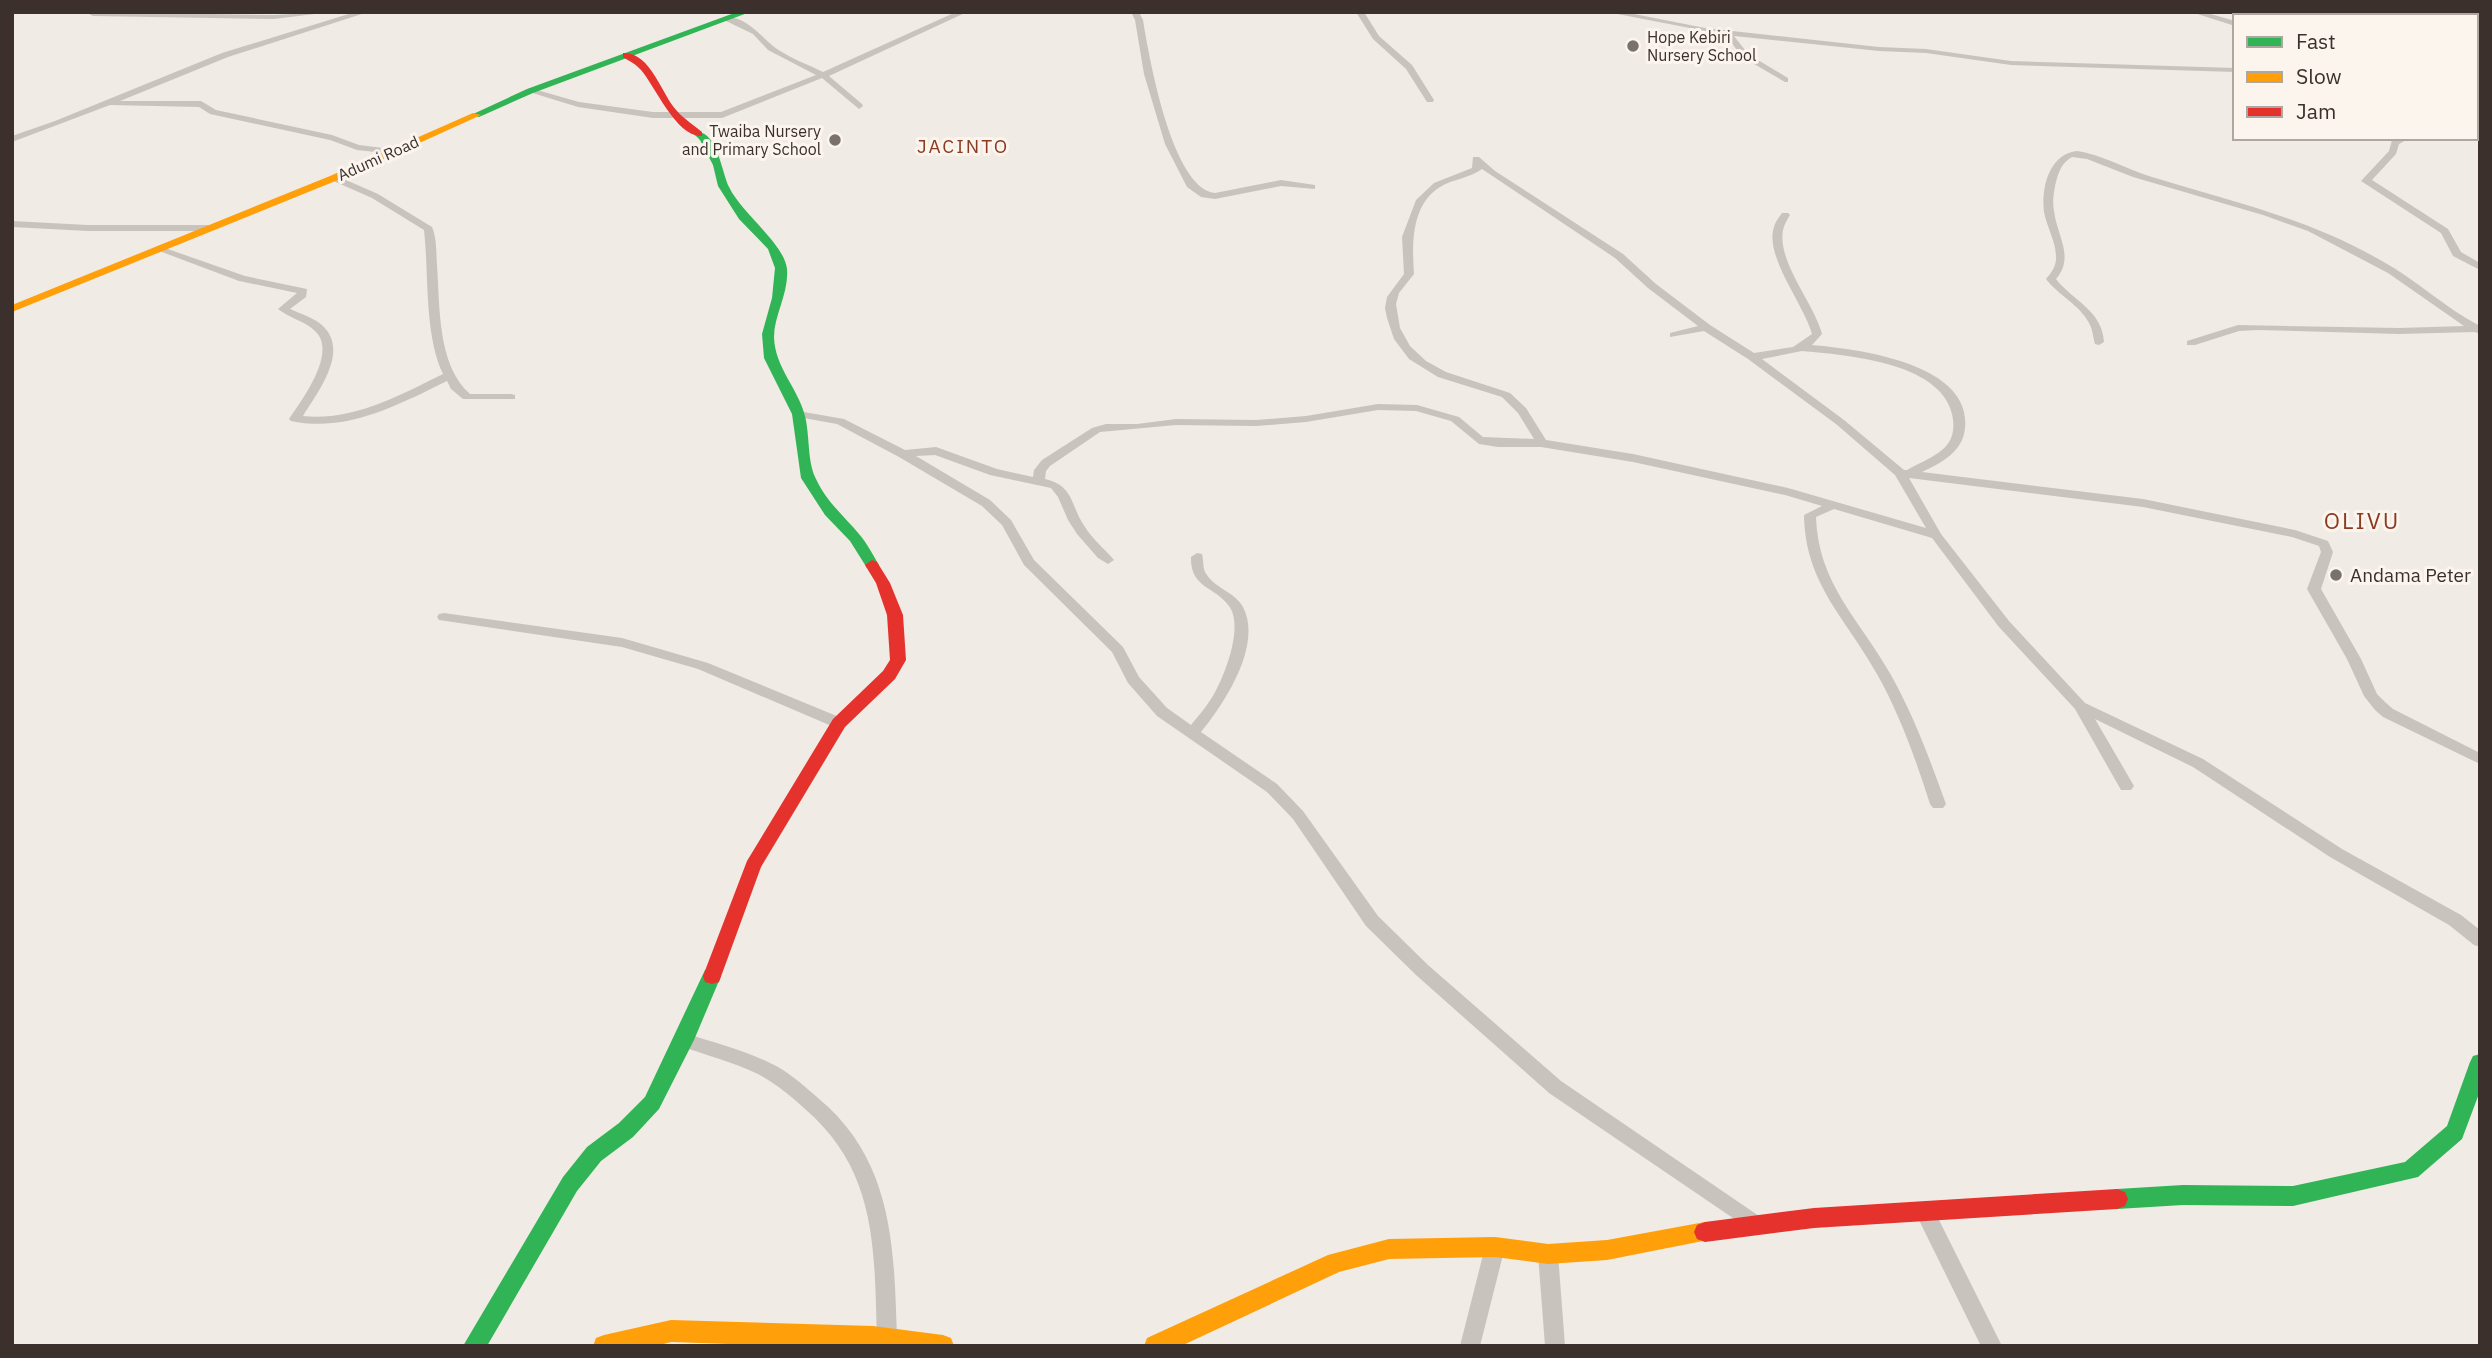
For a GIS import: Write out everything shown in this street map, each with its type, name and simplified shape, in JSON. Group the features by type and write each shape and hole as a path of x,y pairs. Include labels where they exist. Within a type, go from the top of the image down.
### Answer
{"street":[{"path":"93,14 274,17 327,12"},
{"path":"12,139 225,55 364,12"},
{"name":"Adumi Road","path":"12,309 334,177 530,91 746,12"},
{"path":"530,91 578,104 678,117 722,116 823,75 963,12"},
{"path":"1135,12 1160,118 1169,144 1191,185 1204,195 1215,196 1281,183 1312,187"},
{"path":"1360,12 1376,37 1409,67 1430,100"},
{"path":"1611,12 1729,33 1926,51 2011,63 2233,71"},
{"path":"2194,12 2233,23"},
{"path":"729,19 756,32 771,48 823,75 859,106"},
{"path":"1729,33 1736,48 1746,57 1785,80"},
{"path":"474,1346 570,1184 594,1154 626,1130 652,1102 684,1040 753,866 839,723 889,675 898,660 900,648 895,615 883,583 855,538 830,512 808,478 798,414 786,394 767,346 778,298 781,268 773,248 743,217 723,186 718,165 704,138 678,117 665,102 643,66 626,55"},
{"path":"104,103 201,104 213,112 332,138 357,147 391,152"},
{"path":"2400,140 2395,142 2393,152 2365,181 2445,232 2457,254 2480,267"},
{"path":"2099,342 2099,332 2093,320 2051,279 2060,272 2061,264 2060,240 2049,214 2051,187 2060,163 2070,155 2088,156 2186,192 2264,212 2323,234 2379,263 2479,330"},
{"path":"1541,443 1528,418 1505,394 1461,382 1428,368 1412,356 1399,340 1390,316 1396,289 1409,274 1407,237 1421,200 1437,185 1472,173 1477,169 1476,159 1492,173 1619,256 1652,286 1706,327 1752,357 1905,473 1936,535 2004,624 2080,706 2126,786"},
{"path":"334,177 376,196 429,229 438,339 450,375 461,394 467,397 512,397"},
{"path":"1752,357 1799,347 1813,342 1817,334 1808,304 1793,283 1777,242 1777,224 1785,215"},
{"path":"12,224 88,228 209,228"},
{"path":"159,249 243,279 303,291 302,295 283,309 321,330 327,337 328,347 322,374 295,419 330,422 368,414 450,375"},
{"path":"1674,335 1706,327"},
{"path":"2191,343 2238,328 2258,327 2479,330"},
{"path":"1799,347 1866,355 1900,365 1948,390 1958,403 1960,417 1960,434 1953,450 1905,473"},
{"path":"1038,480 1040,470 1046,463 1096,430 1106,427 1137,428 1162,422 1256,423 1306,419 1347,410 1400,407 1436,411 1455,419 1479,440 1541,443 1633,458 1777,490 1936,535"},
{"path":"798,414 840,421 986,503 1007,523 1029,562 1118,650 1133,680 1162,712 1272,788 1297,815 1372,921 1480,1022 1555,1087 1755,1223"},
{"path":"903,454 936,452 994,472 1055,485 1063,491 1068,509 1087,541 1108,560"},
{"path":"1905,473 2143,503 2295,534 2324,544 2327,552 2314,589 2354,659 2371,696 2388,713 2480,759"},
{"path":"1832,506 1810,515 1810,544 1836,603 1883,671 1906,716 1938,804"},
{"path":"1192,733 1223,692 1232,669 1241,630 1240,613 1232,600 1206,584 1197,571 1197,557"},
{"path":"444,617 622,643 704,666 839,723"},
{"path":"2080,706 2198,763 2336,853 2455,920 2480,940"},
{"path":"684,1040 766,1069 825,1111 856,1151 873,1189 883,1258 887,1339"},
{"path":"1155,1346 1336,1262 1389,1249 1495,1247 1548,1254 1607,1250 1755,1223 1842,1214 1925,1212 2183,1195 2293,1196 2370,1181 2411,1170 2455,1132 2480,1062"},
{"path":"2470,1088 2480,1109"},
{"path":"1925,1212 1992,1346"},
{"path":"1470,1346 1495,1247"},
{"path":"1548,1254 1555,1346"},
{"path":"604,1346 671,1331 887,1339 943,1346"}],"traffic: fast":[{"path":"476,115 530,91 746,12"},
{"path":"699,134 704,138 718,165 723,186 743,217 773,248 781,268 778,298 768,334 770,358 798,414 808,478 830,512 855,538 872,565"},
{"path":"474,1346 570,1184 594,1154 626,1130 652,1103 712,976"},
{"path":"2117,1199 2183,1195 2293,1196 2411,1170 2455,1132 2480,1062"}],"traffic: slow":[{"path":"12,309 334,178 476,115"},
{"path":"1155,1346 1336,1262 1389,1249 1495,1247 1548,1254 1607,1250 1705,1232"},
{"path":"604,1346 671,1331 873,1337 943,1346"}],"traffic: jam":[{"path":"626,55 643,66 672,112 699,134"},
{"path":"712,976 753,866 839,723 889,675 898,660 895,615 883,583 872,565"},
{"path":"1705,1232 1814,1218 2117,1199"}],"place":[{"name":"Hope Kebiri Nursery School","path":"1633,46"},
{"name":"Twaiba Nursery and Primary School","path":"835,140"},
{"name":"Andama Peter","path":"2336,575"}],"district":[{"name":"JACINTO","path":"963,146"},
{"name":"OLIVU","path":"2362,520"}]}
